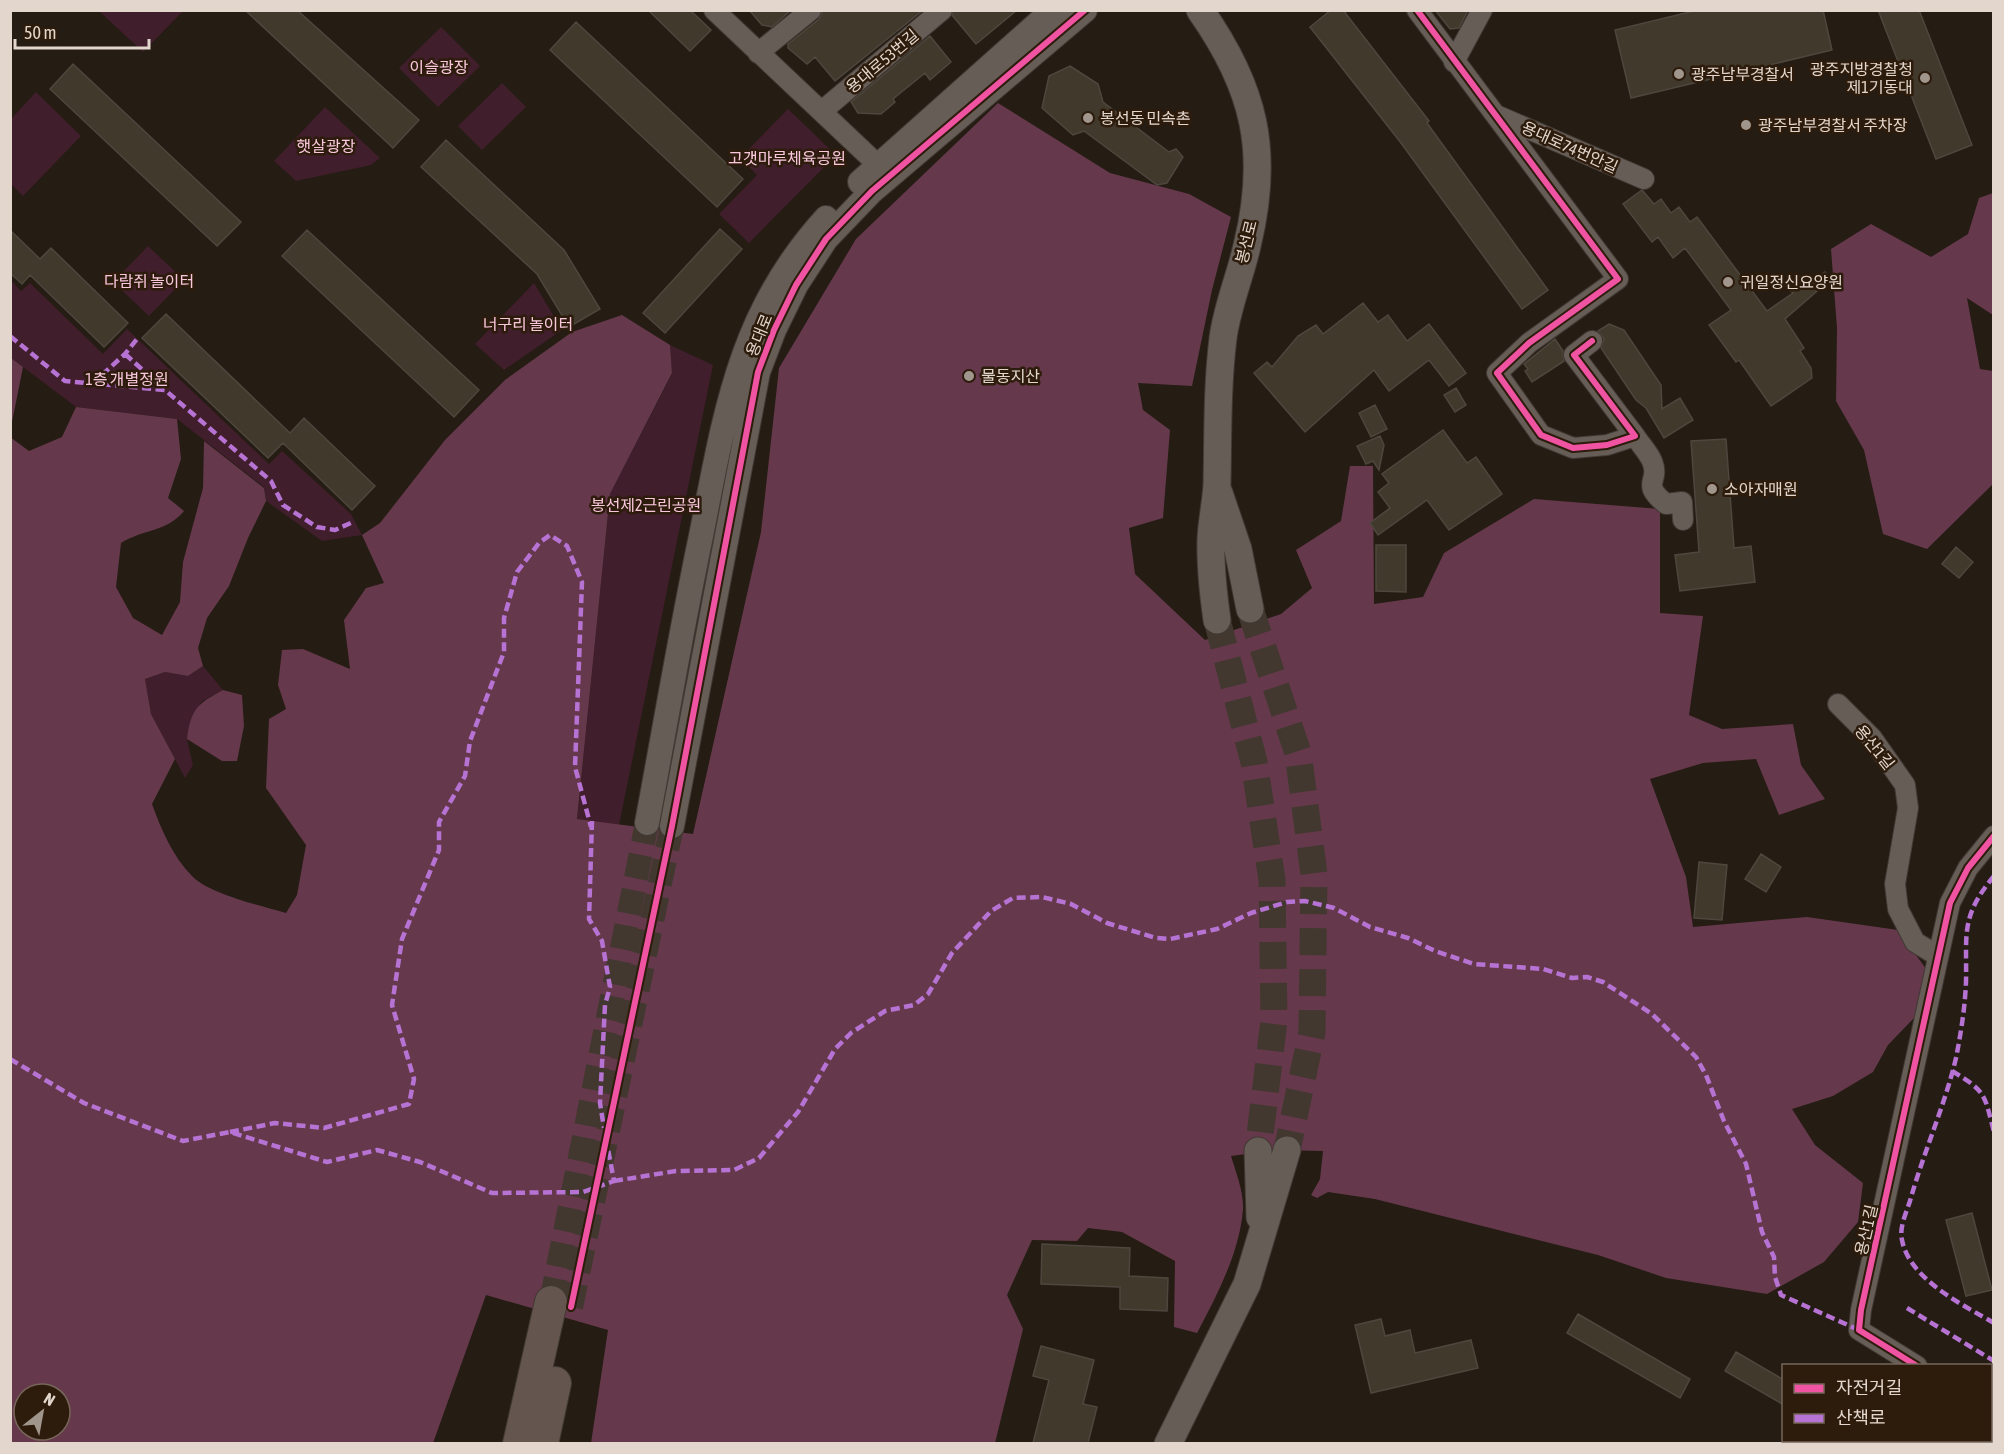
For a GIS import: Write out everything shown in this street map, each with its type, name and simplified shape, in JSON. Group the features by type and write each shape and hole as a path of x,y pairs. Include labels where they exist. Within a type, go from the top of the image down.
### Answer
{"highway":[{"path":"519,1443 542,1392 561,1304"},
{"path":"504,1443 542,1392"},
{"path":"542,1392 542,1443"},
{"path":"542,1392 549,1443"}],"main road":[{"name":"봉선로","path":"1200,10 1220,39 1243,83 1256,142 1258,189 1247,247 1223,336 1218,398 1217,486"},
{"path":"1217,486 1238,549 1250,609"},
{"path":"1217,486 1211,536 1211,579 1217,620"},
{"path":"1168,1443 1247,1284 1260,1233 1278,1185 1287,1150"},
{"path":"1258,1151 1260,1233"}],"street":[{"path":"714,10 878,165"},
{"path":"758,53 811,10"},
{"name":"용대로53번길","path":"822,111 942,10"},
{"name":"용대로","path":"647,823 691,582 722,430 738,370 755,323 778,277 808,237 878,165 960,95 1053,10"},
{"name":"용대로","path":"672,826 758,372 774,330 796,285 826,239 872,190 1085,10"},
{"path":"1417,10 1618,279 1529,343 1497,372 1541,435 1573,448 1607,445 1635,436"},
{"path":"1454,62 1482,10"},
{"name":"용대로74번안길","path":"1496,115 1644,179"},
{"path":"1592,341 1574,355 1652,461 1650,487 1654,495 1666,504 1682,502 1683,520"},
{"name":"용산1길","path":"1838,704 1872,738 1905,785 1908,808 1895,884 1898,909 1915,942 1938,956"},
{"name":"용산1길","path":"1911,1364 1859,1329 1861,1310 1931,1000 1950,903 1968,868 1994,836"}],"green space":[{"path":"99,11 183,11 143,52"},
{"name":"이슬광장","path":"441,27 480,66 438,107 399,68"},
{"name":"이슬광장","path":"502,83 526,107 482,150 458,126"},
{"path":"36,92 81,136 23,196 11,184 11,119"},
{"name":"햇살광장","path":"325,107 380,158 371,165 296,181 274,161"},
{"name":"고갯마루체육공원","path":"788,109 836,155 749,243 719,214 757,175 740,158"},
{"name":"다람쥐 놀이터","path":"148,246 184,280 149,316 113,282"},
{"name":"1층 개별정원","path":"11,280 21,291 30,283 103,354 127,329 269,464 282,451 351,514 362,535 322,541 266,501 264,487 177,419 76,407 11,358"},
{"name":"너구리 놀이터","path":"534,283 562,330 504,370 475,344"},
{"name":"봉선제2근린공원","path":"670,345 713,365 619,825 577,820 610,494 672,374"},
{"path":"203,666 223,690 201,702 187,739 193,765 185,778 151,714 145,679 165,672 188,676"}],"shaded area":[{"path":"998,103 1110,173 1189,194 1231,217 1212,290 1192,386 1138,383 1143,410 1170,430 1163,518 1129,528 1135,574 1205,640 1281,614 1312,588 1296,550 1341,521 1350,466 1373,466 1374,604 1423,597 1444,553 1534,499 1660,509 1660,613 1703,616 1689,715 1722,729 1793,724 1801,765 1825,799 1779,815 1756,759 1703,763 1650,779 1686,877 1693,927 1807,917 1898,930 1929,973 1914,1018 1888,1045 1873,1072 1833,1096 1792,1109 1815,1145 1863,1183 1858,1222 1824,1262 1767,1294 1666,1278 1598,1255 1375,1199 1328,1192 1317,1198 1311,1195 1320,1179 1323,1151 1276,1150 1231,1156 1242,1196 1241,1226 1226,1274 1197,1333 1174,1327 1175,1261 1122,1232 1088,1228 1077,1241 1032,1240 1007,1295 1023,1329 995,1443 591,1443 608,1330 486,1295 433,1443 11,1443 10,437 29,451 62,437 76,407 177,419 181,459 168,498 184,511 170,523 121,543 116,587 133,618 162,635 180,602 183,562 203,488 204,441 264,488 266,501 229,586 207,618 198,648 203,666 188,676 165,672 145,679 151,714 175,759 152,804 173,851 192,876 210,888 236,899 286,913 297,895 306,845 266,788 269,719 286,709 278,685 282,650 303,649 350,669 344,620 366,588 384,583 362,535 380,523 445,440 505,380 572,332 622,315 670,345 672,373 610,494 577,819 693,834 761,532 779,368 856,239"},
{"path":"1993,193 1993,315 1967,298 1980,369 1993,371 1993,484 1927,549 1883,534 1864,450 1836,401 1837,328 1831,249 1871,224 1931,257 1968,234 1979,198"},
{"path":"11,358 23,367 11,427"},
{"path":"223,690 242,695 244,726 237,761 222,761 187,739 193,714 197,708"}],"building":[{"path":"245,10 297,10 419,120 393,148"},
{"path":"648,10 690,10 711,30 690,51"},
{"path":"749,10 791,10 772,27 762,25"},
{"path":"823,10 923,10 835,81 815,57 807,64 788,48 788,44 819,19"},
{"path":"954,10 1017,10 976,44 952,15"},
{"path":"1331,10 1343,10 1429,121 1427,123 1548,290 1522,309 1401,143 1310,27"},
{"path":"1435,10 1468,10 1459,28 1450,29"},
{"name":"광주남부경찰서","path":"1698,10 1823,10 1832,50 1631,98 1615,30"},
{"name":"광주지방경찰청 제1기동대","path":"1878,10 1919,10 1972,145 1936,159"},
{"path":"576,22 743,179 717,207 550,50"},
{"path":"930,36 951,62 930,80 925,73 893,99 895,102 881,114 858,113 851,102"},
{"path":"73,64 241,222 217,246 50,89"},
{"name":"봉선동 민속촌","path":"1070,66 1098,84 1103,102 1169,152 1176,149 1183,157 1167,183 1157,185 1084,131 1073,135 1042,108 1049,76"},
{"path":"446,140 564,250 600,309 569,327 537,274 421,167"},
{"path":"1642,190 1654,204 1661,199 1671,213 1679,207 1690,222 1697,217 1767,311 1793,293 1786,286 1798,275 1806,284 1825,272 1831,279 1785,319 1804,348 1800,351 1811,368 1812,378 1771,406 1739,360 1736,362 1709,325 1731,310 1685,248 1673,258 1658,237 1652,242 1623,204"},
{"path":"720,229 742,249 665,333 643,313"},
{"path":"10,230 40,259 51,248 128,323 104,347 30,275 22,284 10,273"},
{"path":"307,230 479,390 454,417 282,256"},
{"path":"1363,303 1378,322 1388,315 1407,341 1429,324 1466,373 1449,386 1429,360 1389,391 1374,370 1305,432 1254,373 1267,362 1272,367 1298,336 1316,325 1323,334"},
{"path":"166,314 290,433 304,418 375,486 352,510 283,443 268,458 142,338"},
{"path":"1609,324 1624,330 1661,385 1662,409 1680,398 1693,420 1664,438 1646,408 1636,400 1601,348 1604,339 1598,331"},
{"path":"1555,339 1563,351 1564,361 1532,382 1525,371 1528,369 1524,364"},
{"path":"1456,388 1466,405 1455,412 1444,395"},
{"path":"1375,405 1387,429 1371,437 1359,413"},
{"path":"1443,430 1467,463 1476,457 1502,494 1449,530 1427,500 1378,535 1370,523 1390,508 1378,492 1389,483 1382,474"},
{"path":"1380,436 1384,445 1379,470 1373,461 1366,464 1357,446"},
{"path":"1726,439 1734,548 1751,546 1755,582 1680,591 1675,555 1699,552 1691,441"},
{"path":"1376,545 1406,545 1406,592 1376,591"},
{"path":"1956,547 1973,562 1959,578 1942,564"},
{"path":"1761,854 1781,867 1766,892 1745,879"},
{"path":"1699,862 1727,865 1722,920 1694,918"},
{"path":"1972,1213 1992,1290 1966,1296 1946,1220"},
{"path":"1042,1244 1130,1248 1129,1276 1168,1278 1167,1311 1120,1309 1120,1287 1041,1284"},
{"path":"1578,1314 1690,1379 1680,1398 1567,1333"},
{"path":"1381,1319 1385,1336 1410,1330 1415,1353 1471,1340 1478,1368 1371,1393 1355,1325"},
{"path":"1041,1346 1094,1360 1083,1404 1097,1407 1088,1443 1033,1443 1049,1380 1033,1376"},
{"path":"1736,1352 1782,1379 1782,1404 1725,1371"}],"tunnel":[{"path":"1250,609 1298,753 1314,874 1312,1032 1287,1150"},
{"path":"1217,620 1254,762 1272,880 1274,1021 1258,1151"},
{"path":"551,1302 647,823"},
{"path":"571,1307 672,826"}],"marked path":[{"path":"10,336 65,381 165,390 271,481 283,505 317,527 335,530 353,522"},
{"path":"92,384 125,354 137,339"},
{"path":"125,354 165,390"},
{"path":"230,1132 275,1123 324,1128 409,1104 414,1079 392,1005 402,939 439,850 439,822 465,776 470,741 504,652 504,618 517,572 539,543 550,535 567,546 582,582 575,767 591,827"},
{"path":"592,821 589,919 602,941 610,987 605,1005 600,1103 604,1128"},
{"path":"1994,876 1983,890 1970,915 1966,938 1965,1001 1956,1058 1905,1215 1901,1235 1907,1254 1926,1279 1953,1299 1994,1323"},
{"path":"614,1181 676,1171 734,1170 759,1158 798,1112 835,1049 851,1033 885,1011 914,1005 928,994 952,953 991,911 1013,898 1042,897 1071,904 1107,923 1156,938 1170,939 1217,929 1251,913 1287,902 1305,901 1334,908 1370,927 1408,938 1435,951 1474,964 1543,969 1572,978 1587,977 1603,982 1652,1014 1696,1057 1706,1075 1724,1121 1746,1164 1762,1232 1774,1257 1775,1277 1781,1295 1859,1330"},
{"path":"10,1059 84,1103 183,1141 230,1132 327,1162 377,1150 420,1162 492,1193 583,1192 614,1181 608,1149"},
{"path":"1952,1071 1972,1084 1982,1095 1994,1132"},
{"path":"1907,1308 1994,1361"}],"cycle path":[{"path":"571,1307 672,826 758,372 774,330 796,285 826,239 872,191 1085,10"},
{"path":"1417,10 1618,279 1529,343 1497,373 1541,435 1573,448 1607,445 1635,436 1574,355 1592,341"},
{"path":"1914,1364 1859,1330 1861,1310 1950,903 1968,868 1994,836"}],"place":[{"name":"광주남부경찰서","path":"1679,74"},
{"name":"광주지방경찰청 제1기동대","path":"1925,78"},
{"name":"봉선동 민속촌","path":"1088,118"},
{"name":"광주남부경찰서 주차장","path":"1746,125"},
{"name":"귀일정신요양원","path":"1728,282"},
{"name":"물동지산","path":"969,376"},
{"name":"소아자매원","path":"1712,489"}]}
